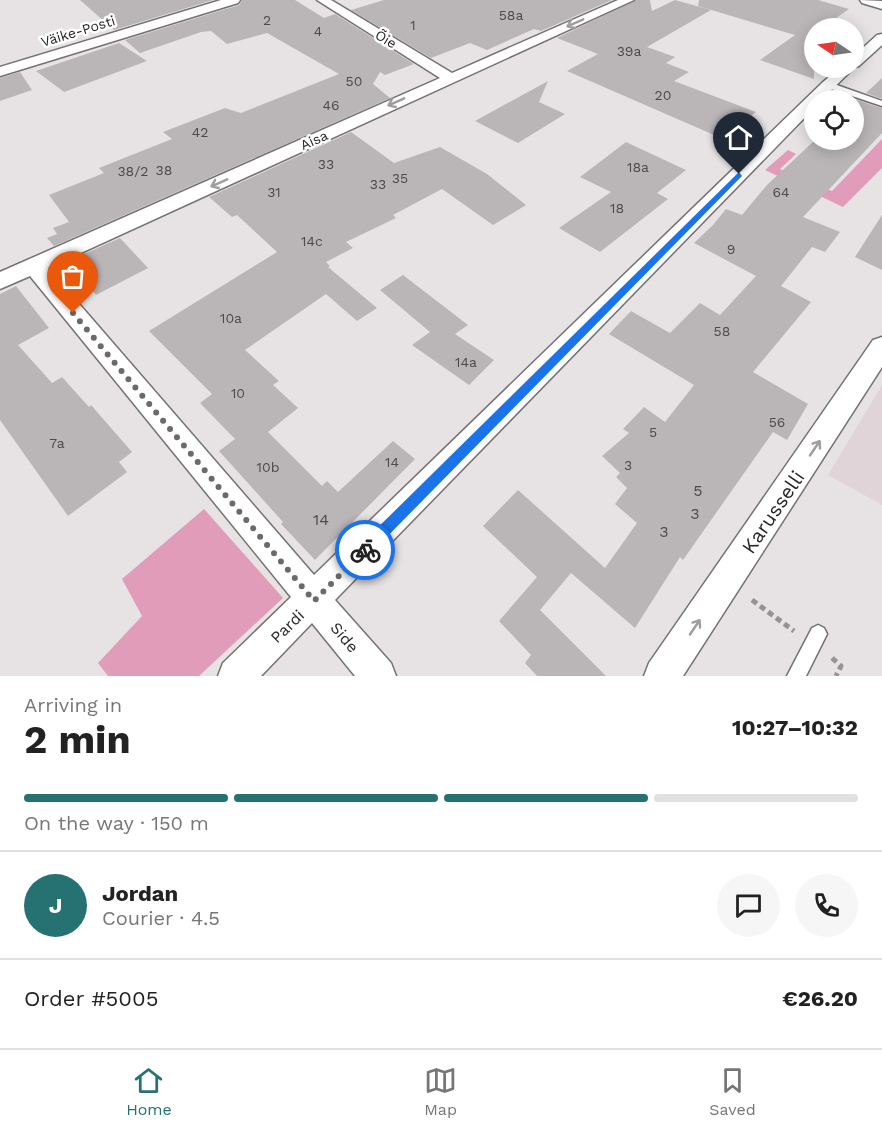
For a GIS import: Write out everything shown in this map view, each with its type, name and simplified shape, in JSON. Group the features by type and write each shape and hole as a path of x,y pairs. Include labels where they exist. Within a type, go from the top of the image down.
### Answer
{"street":[{"name":"Väike-Posti","path":"0,72 234,0"},
{"name":"Õie","path":"323,0 450,78"},
{"name":"Aisa","path":"0,281 628,0"},
{"path":"866,0 882,5"},
{"path":"864,54 882,38"},
{"name":"Pardi","path":"236,676 314,601 836,78"},
{"name":"Side","path":"34,266 378,676"},
{"name":"Karusselli","path":"662,676 882,347"}],"lane":[{"path":"828,85 882,104"},
{"path":"796,676 819,634"}],"shaded area":[{"path":"882,139 882,168 843,207 765,170 788,150 796,154 780,169 832,191"},
{"path":"882,385 882,505 828,475"},
{"path":"204,509 283,598 199,676 108,676 98,663 142,616 122,579"}],"building":[{"path":"80,0 213,0 114,30"},
{"path":"242,0 295,0 324,18 335,14 414,64 385,75 380,72 373,84 390,98 54,246 47,238 57,234 53,228 69,222 49,195 104,173 99,168 172,139 163,132 225,108 241,113 339,74 267,33 227,44 211,31 201,32 140,53 125,40 239,5"},
{"path":"384,0 612,0 541,31 534,29 487,50 470,43 431,58 351,10"},
{"path":"636,0 650,0 652,11 675,0 711,10 647,47 675,57 666,63 689,72 674,81 756,112 721,138 567,71 598,54 557,38"},
{"path":"699,0 818,0 849,9 836,18 804,18 804,75 760,60 795,35 698,6"},
{"path":"119,43 147,61 64,92 36,71"},
{"path":"20,72 32,90 0,101 0,78"},
{"path":"882,78 882,99 866,93"},
{"path":"548,81 539,102 565,114 518,143 475,121"},
{"path":"864,102 882,108 882,133 803,217 840,232 825,252 812,247 781,286 811,302 753,372 808,404 787,440 773,432 683,560 680,557 635,628 571,573 540,610 606,676 537,676 525,663 531,655 499,621 537,577 483,526 518,490 605,568 637,523 615,504 627,488 616,477 620,473 602,456 629,433 623,429 644,407 665,422 694,385 609,334 631,311 670,333 700,303 720,315 756,276 694,243 726,209 742,215 767,185 804,150 864,150"},
{"path":"351,132 394,163 440,147 487,174 526,205 493,225 442,189 393,215 396,218 346,242 353,248 326,262 330,266 328,267 377,308 357,321 326,294 245,350 279,381 273,385 298,408 268,432 322,486 327,481 338,492 393,441 415,459 315,560 219,451 235,439 200,403 212,394 149,331 277,252 237,215 232,217 209,197"},
{"path":"626,142 686,170 657,193 668,199 600,252 559,228 611,192 580,177"},
{"path":"882,215 882,270 855,257"},
{"path":"120,238 148,268 96,295 68,261"},
{"path":"403,275 468,325 455,334 494,360 469,385 412,345 430,332 380,290"},
{"path":"16,286 49,328 18,345 52,383 62,377 89,407 91,405 132,452 119,462 127,472 68,516 0,420 0,294"}],"way so far":[{"path":"73,313 314,601 365,550"}],"route":[{"path":"365,550 739,174"}]}
